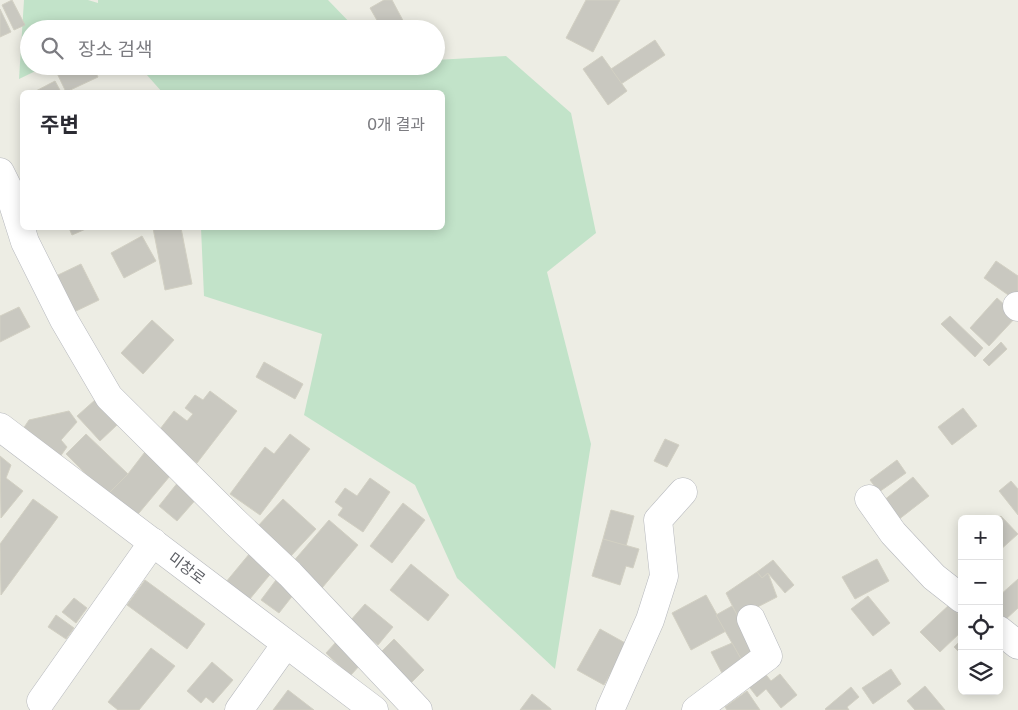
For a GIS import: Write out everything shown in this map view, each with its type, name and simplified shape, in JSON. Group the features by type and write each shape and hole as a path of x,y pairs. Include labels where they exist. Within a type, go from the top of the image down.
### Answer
{"street":[{"path":"3,184 20,229"},
{"path":"20,230 64,320 110,397 290,574 418,710"},
{"name":"미창로","path":"0,426 374,710"},
{"path":"610,710 650,620 664,576 658,520 683,492"},
{"path":"868,499 893,533 934,577 958,596"},
{"path":"41,701 153,542"},
{"path":"696,710 768,656 751,619"},
{"path":"1003,633 1018,645"},
{"path":"239,710 286,644"}],"green space":[{"path":"24,0 88,0 98,3 98,0 328,0 347,20 23,20"},
{"path":"506,56 571,113 596,233 547,272 591,444 555,669 457,578 415,485 304,415 322,334 204,296 201,230 445,230 445,90 160,90 147,75 445,75 445,59"},
{"path":"20,63 20,75 27,75 19,79"}],"building":[{"path":"12,0 22,20 20,20 20,27 14,30 2,5"},
{"path":"384,0 392,0 403,20 377,20 370,8"},
{"path":"586,0 620,0 593,52 566,38"},
{"path":"0,9 11,32 0,37"},
{"path":"655,40 665,55 621,84 611,69"},
{"path":"602,56 627,91 608,105 583,69"},
{"path":"58,75 97,75 98,77 70,90 65,90"},
{"path":"55,81 60,90 38,90"},
{"path":"70,230 83,230 72,235"},
{"path":"153,230 181,230 192,284 165,290"},
{"path":"142,236 156,261 124,278 111,253"},
{"path":"996,261 1018,276 1018,294 1014,299 984,278"},
{"path":"81,264 99,300 74,312 56,276"},
{"path":"997,298 1017,316 989,346 970,328"},
{"path":"19,307 30,327 0,342 0,316"},
{"path":"950,316 983,348 975,357 941,324"},
{"path":"152,320 174,340 143,374 121,353"},
{"path":"1001,342 1007,349 989,366 983,360"},
{"path":"264,362 303,384 295,399 256,377"},
{"path":"210,391 237,411 197,463 157,433 174,411 187,421 193,414 185,408 195,395 203,400"},
{"path":"95,400 117,425 100,441 77,416"},
{"path":"963,408 977,426 952,445 938,427"},
{"path":"69,411 77,422 61,440 67,447 57,461 21,432 29,420"},
{"path":"86,434 128,474 107,495 66,454"},
{"path":"290,434 310,449 260,515 230,494 265,447 274,454"},
{"path":"665,439 679,445 667,467 654,461"},
{"path":"148,448 175,470 134,519 107,495 128,474"},
{"path":"0,456 11,465 6,478 23,491 1,518"},
{"path":"897,460 906,473 879,492 870,480"},
{"path":"913,477 929,496 898,520 883,501"},
{"path":"370,478 390,492 363,532 338,515 343,508 335,502 345,488 357,496"},
{"path":"179,481 198,497 177,521 159,506"},
{"path":"1011,481 1018,489 1018,515 999,491"},
{"path":"33,499 58,517 1,595 0,544"},
{"path":"283,499 316,529 290,557 257,527"},
{"path":"403,503 425,520 392,563 370,546"},
{"path":"611,510 634,516 626,546 603,539"},
{"path":"1003,518 1018,534 1003,547"},
{"path":"329,520 358,545 322,588 292,563"},
{"path":"603,539 639,549 633,568 626,566 620,585 592,576"},
{"path":"250,553 273,571 249,600 226,582"},
{"path":"877,559 889,581 855,599 842,577"},
{"path":"773,560 794,585 785,593 768,573 762,578 757,572"},
{"path":"411,564 449,595 428,621 390,590"},
{"path":"757,572 762,578 768,573 777,597 738,617 726,593"},
{"path":"279,576 297,590 279,613 261,600"},
{"path":"1018,579 1018,608 1005,620 1003,618 1003,592"},
{"path":"145,580 205,624 187,649 127,605"},
{"path":"706,595 726,631 691,650 672,613"},
{"path":"868,596 890,623 873,636 851,609"},
{"path":"74,598 87,608 76,623 62,612"},
{"path":"365,604 393,627 378,645 350,621"},
{"path":"949,605 958,614 958,635 940,652 920,632"},
{"path":"732,606 760,655 744,664 716,615"},
{"path":"56,615 74,628 66,639 48,627"},
{"path":"600,629 627,644 604,685 577,670"},
{"path":"394,639 424,670 407,687 377,656"},
{"path":"337,641 361,664 350,676 326,653"},
{"path":"732,643 744,664 724,677 711,652"},
{"path":"958,643 958,651 954,647"},
{"path":"151,648 175,666 139,710 118,710 108,702"},
{"path":"212,662 233,680 213,703 206,697 201,703 187,691"},
{"path":"891,669 901,684 873,704 862,688"},
{"path":"763,671 771,681 780,674 797,695 781,708 766,689 757,697 747,684"},
{"path":"925,686 945,710 915,710 907,701"},
{"path":"851,687 859,697 847,707 849,710 825,709"},
{"path":"288,690 314,710 273,710"},
{"path":"747,691 760,710 727,710 725,707"},
{"path":"532,694 551,709 551,710 520,710"}]}
